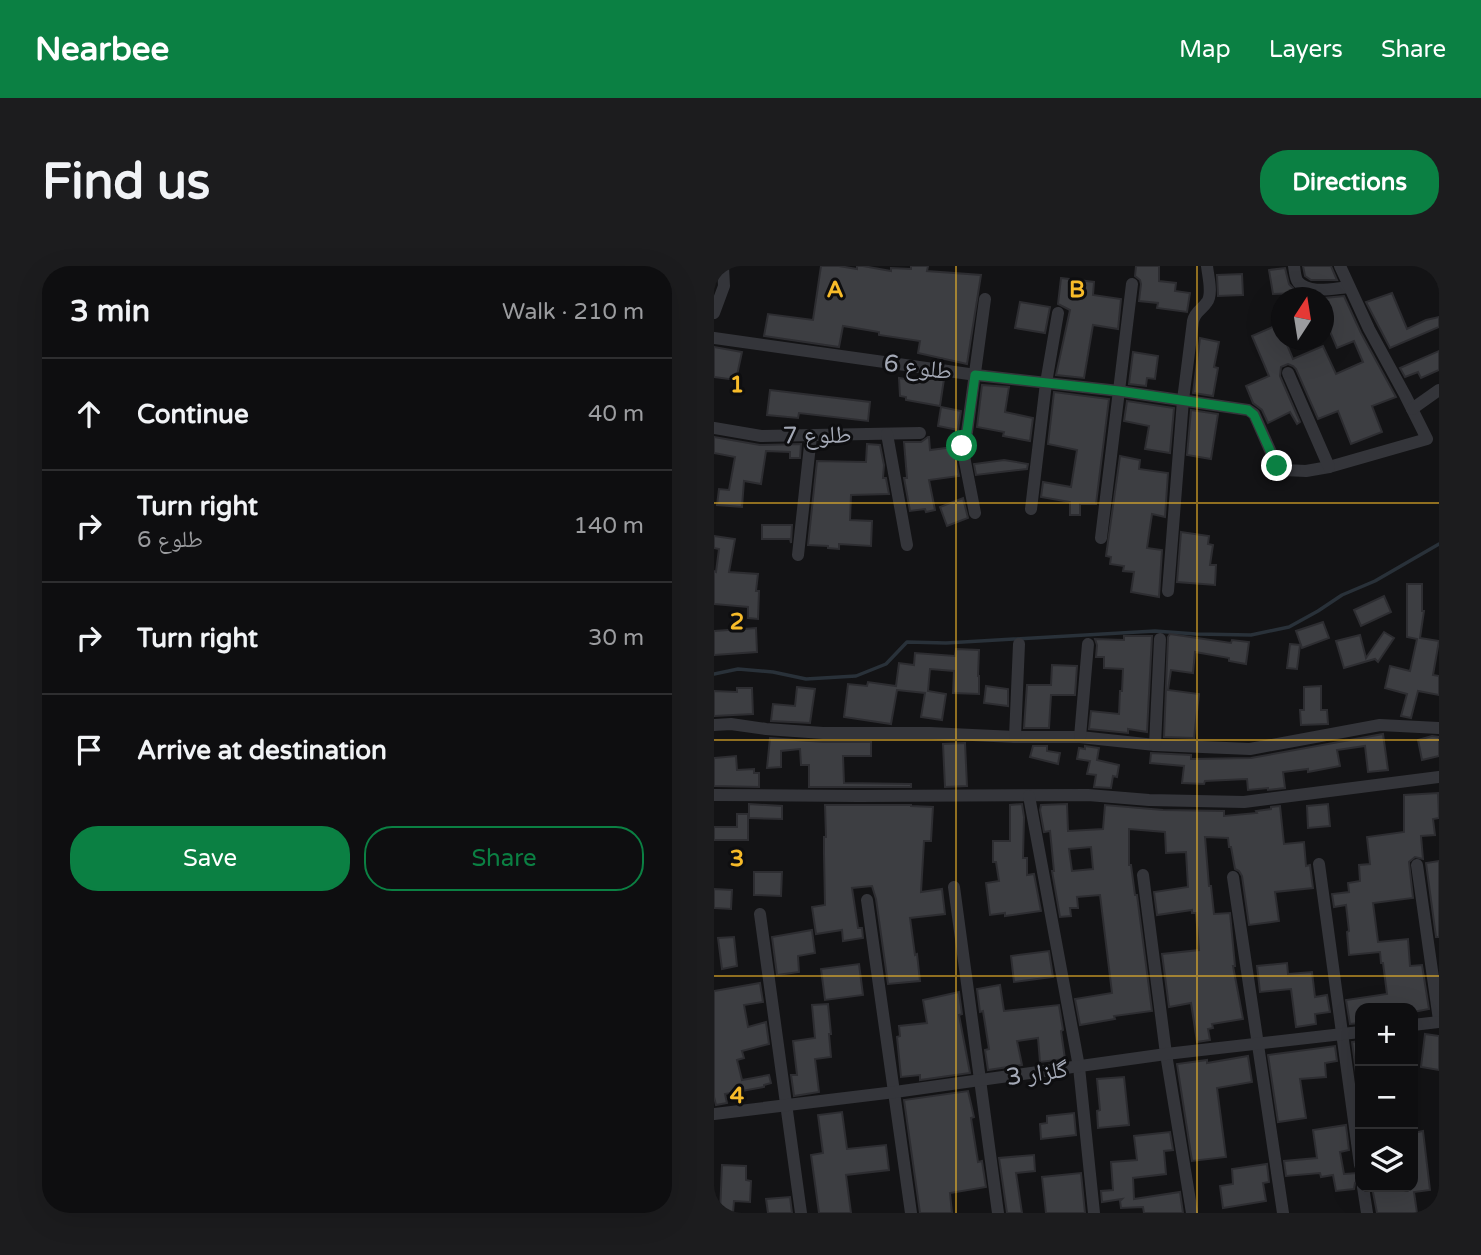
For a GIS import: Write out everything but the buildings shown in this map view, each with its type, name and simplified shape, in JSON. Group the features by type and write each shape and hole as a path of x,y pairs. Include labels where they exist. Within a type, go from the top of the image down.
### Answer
{"street":[{"path":"715,311 724,286 723,266"},
{"path":"1168,592 1183,400 1194,314 1208,301 1210,293 1207,266"},
{"path":"1294,266 1297,281 1305,288 1349,287"},
{"path":"1287,373 1329,467 1425,440 1427,436 1369,329 1340,266"},
{"path":"1101,538 1132,284"},
{"path":"975,513 962,446 967,432 985,299"},
{"path":"1031,509 1046,383 1058,313"},
{"name":"طلوع 6","path":"714,338 1248,410 1254,415 1280,469 1306,471 1329,467"},
{"path":"1412,409 1439,390"},
{"name":"طلوع 7","path":"714,429 761,436 920,433"},
{"path":"887,434 907,545"},
{"path":"798,555 811,436"},
{"path":"1155,745 1160,639"},
{"path":"1080,737 1088,643"},
{"path":"1016,737 1020,644"},
{"path":"714,725 731,724 823,733 1080,737 1155,745 1250,749 1380,725 1439,728"},
{"path":"714,794 1088,795 1149,800 1244,802 1439,778"},
{"path":"1029,796 1079,1067 1094,1213"},
{"path":"1319,864 1355,1129"},
{"path":"1417,865 1433,938 1439,1021 1418,1024"},
{"path":"1143,875 1166,1054 1192,1213"},
{"path":"1233,877 1283,1213"},
{"path":"954,887 998,1213"},
{"path":"867,900 911,1213"},
{"path":"760,914 800,1213"},
{"name":"گلزار 3","path":"714,1114 1166,1054 1355,1033"},
{"path":"1364,1192 1367,1213"}],"waterway":[{"path":"714,674 738,669 773,672 806,679 856,676 886,664 907,642 946,643 1155,631 1251,635 1289,627 1342,595 1375,581 1439,544"}],"route":[{"path":"962,446 967,432 975,375 1119,391 1248,410 1254,415 1277,466"}]}
